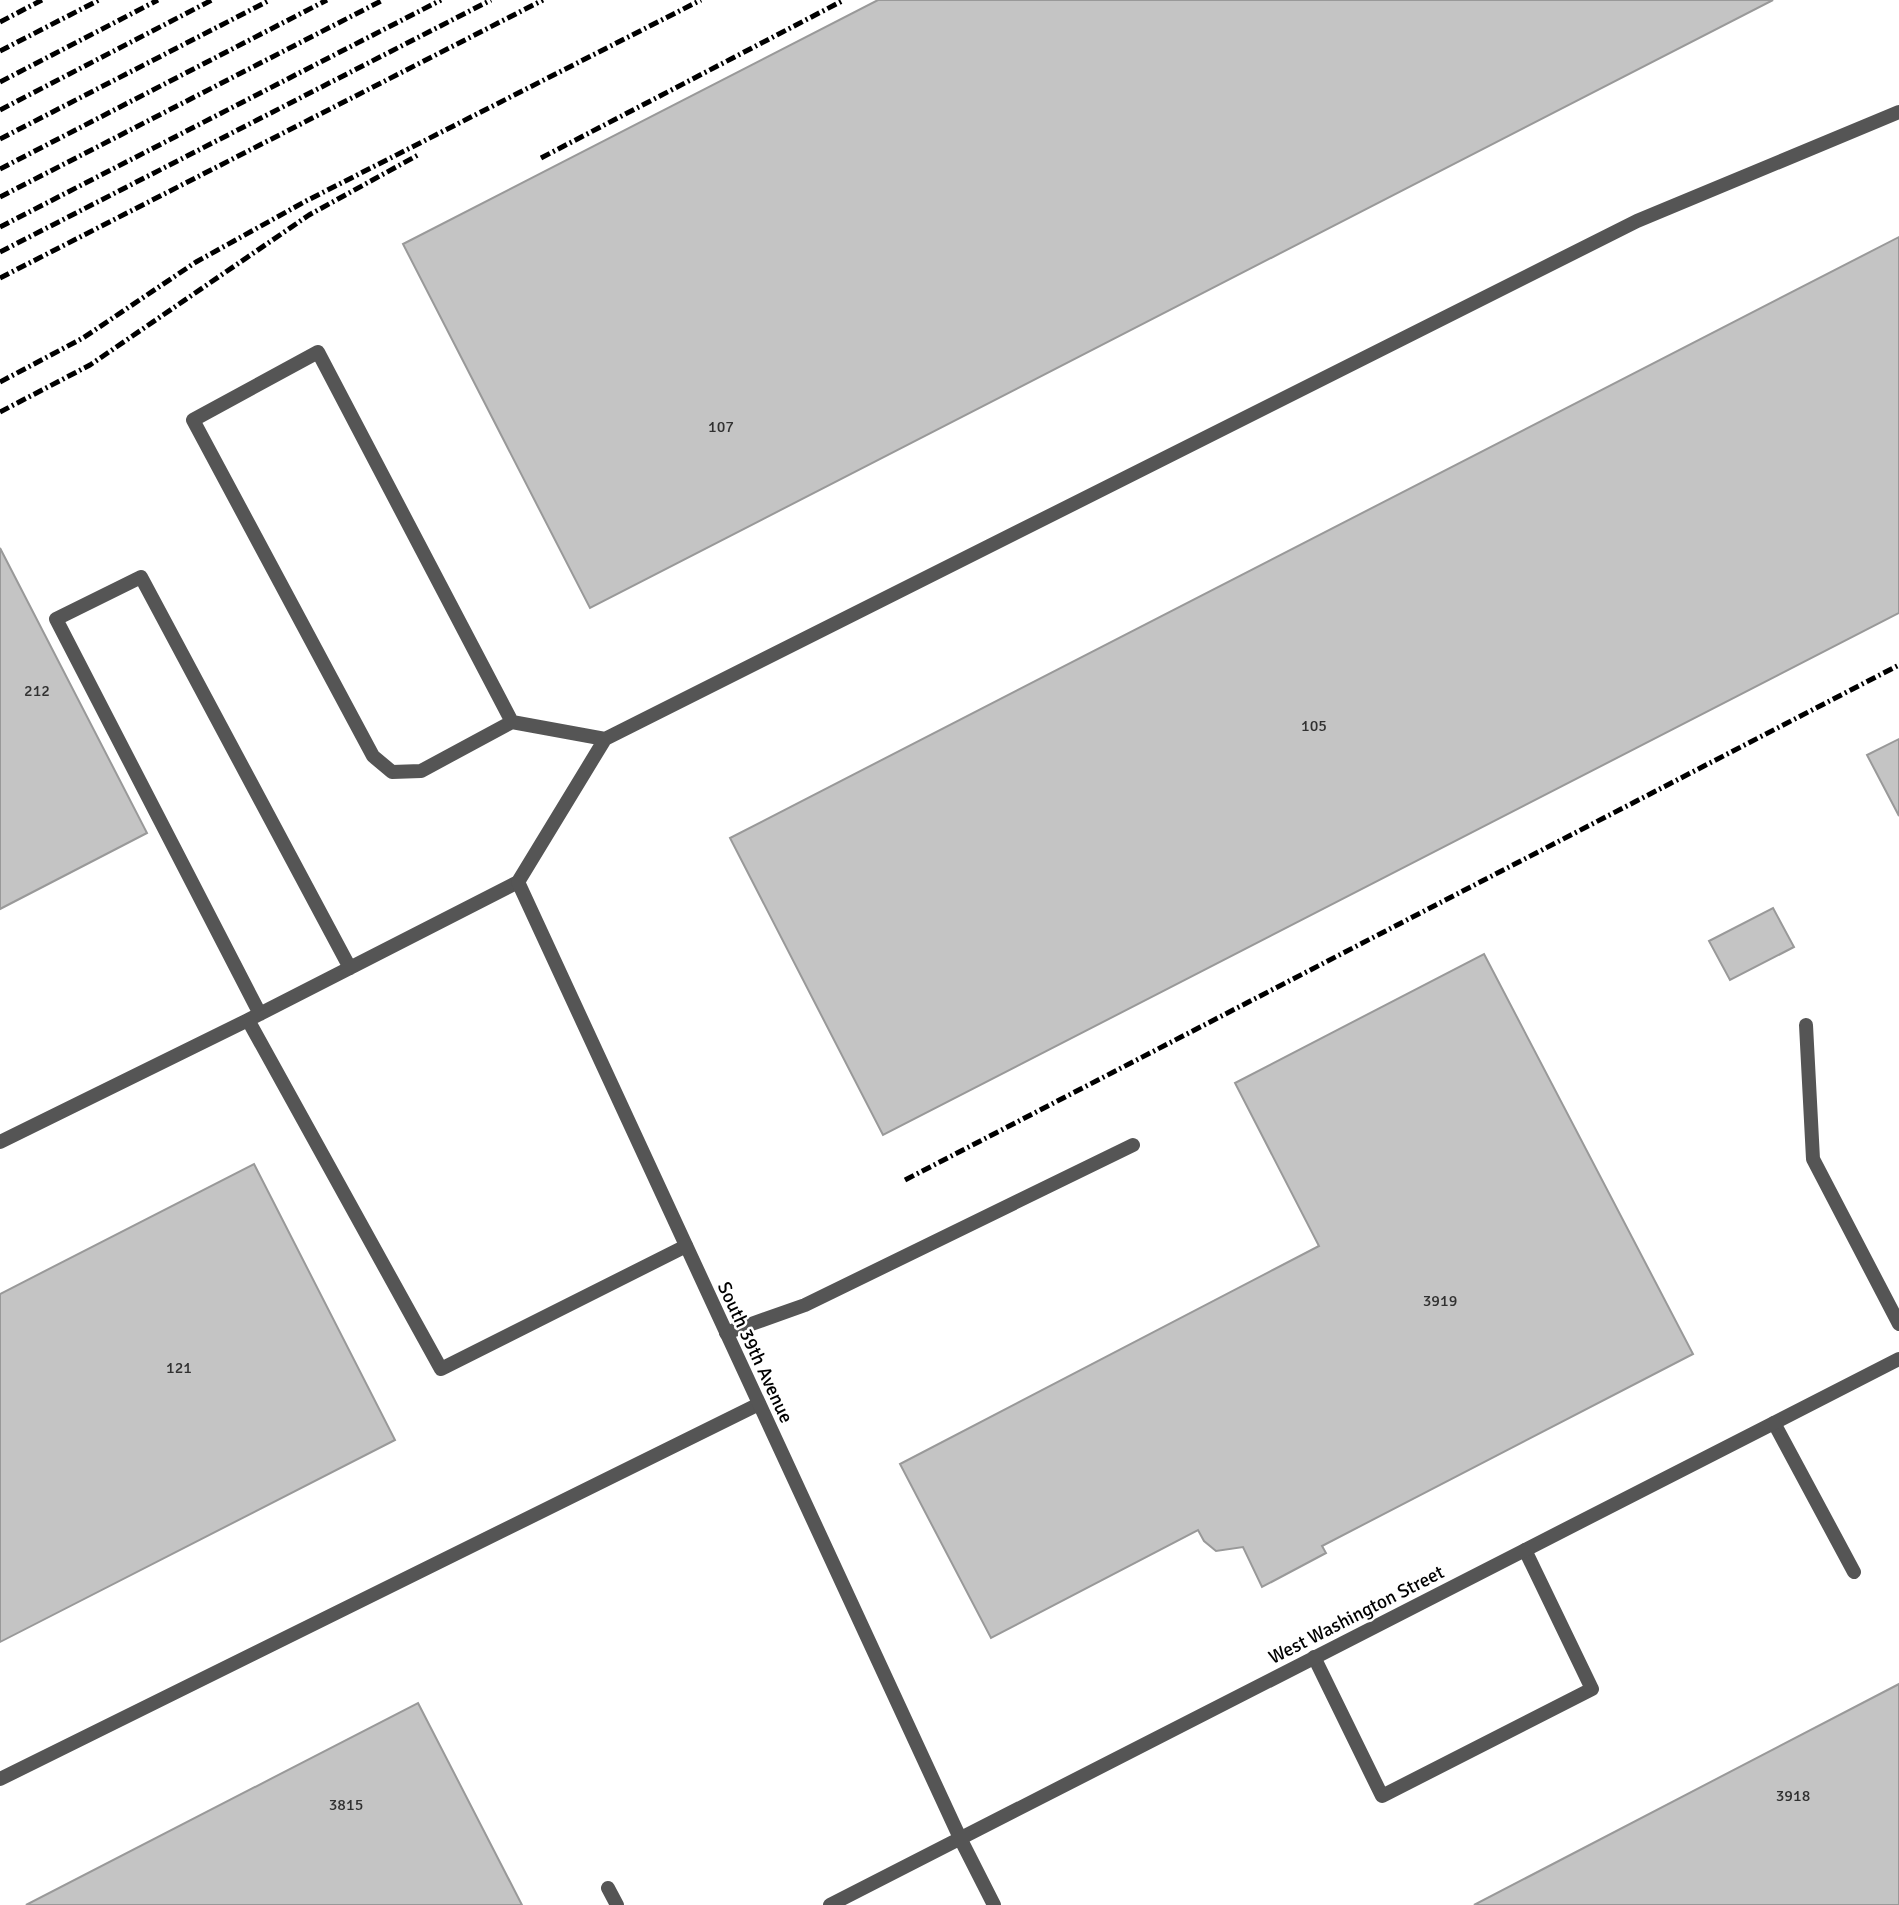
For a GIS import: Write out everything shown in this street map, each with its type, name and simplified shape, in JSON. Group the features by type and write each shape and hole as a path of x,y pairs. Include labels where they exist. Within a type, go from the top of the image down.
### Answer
{"street":[{"path":"0,1142 254,1017 518,881 605,739 1637,220 1899,112"},
{"path":"512,722 318,352 193,421 373,756 393,772 421,771 512,722 605,739"},
{"path":"350,968 141,577 56,619 254,1017 441,1369 686,1246"},
{"name":"South 39th Avenue","path":"518,881 960,1838 995,1905"},
{"path":"1806,1025 1813,1159 1899,1324"},
{"path":"726,1333 805,1305 1133,1145"},
{"name":"West Washington Street","path":"830,1905 1899,1359"},
{"path":"0,1779 759,1404"},
{"path":"1774,1423 1854,1572"},
{"path":"1314,1657 1382,1796 1432,1771 1592,1689 1525,1550"},
{"path":"608,1888 617,1905"}],"building":[{"path":"878,0 1773,0 590,608 403,244"},
{"path":"1899,237 1899,613 883,1135 730,838"},
{"path":"0,548 147,833 0,909"},
{"path":"1899,739 1899,816 1867,755"},
{"path":"1773,908 1794,947 1730,980 1709,941"},
{"path":"1484,954 1693,1354 1322,1546 1326,1553 1262,1587 1243,1547 1216,1551 1204,1541 1198,1530 991,1638 900,1464 1319,1246 1235,1083"},
{"path":"254,1164 395,1440 0,1642 0,1294"},
{"path":"1899,1684 1899,1905 1474,1905"},
{"path":"418,1703 522,1905 26,1905"}],"railway":[{"path":"0,22 42,0"},
{"path":"0,51 99,0"},
{"path":"0,82 158,0"},
{"path":"0,110 212,0"},
{"path":"0,139 270,0"},
{"path":"0,169 327,0"},
{"path":"0,197 383,0"},
{"path":"0,227 441,0"},
{"path":"0,252 491,0"},
{"path":"0,278 543,0"},
{"path":"0,382 83,338 196,262 306,201 701,0"},
{"path":"541,158 844,0"},
{"path":"0,412 90,365 309,215 418,155"},
{"path":"905,1180 1899,665"}]}
